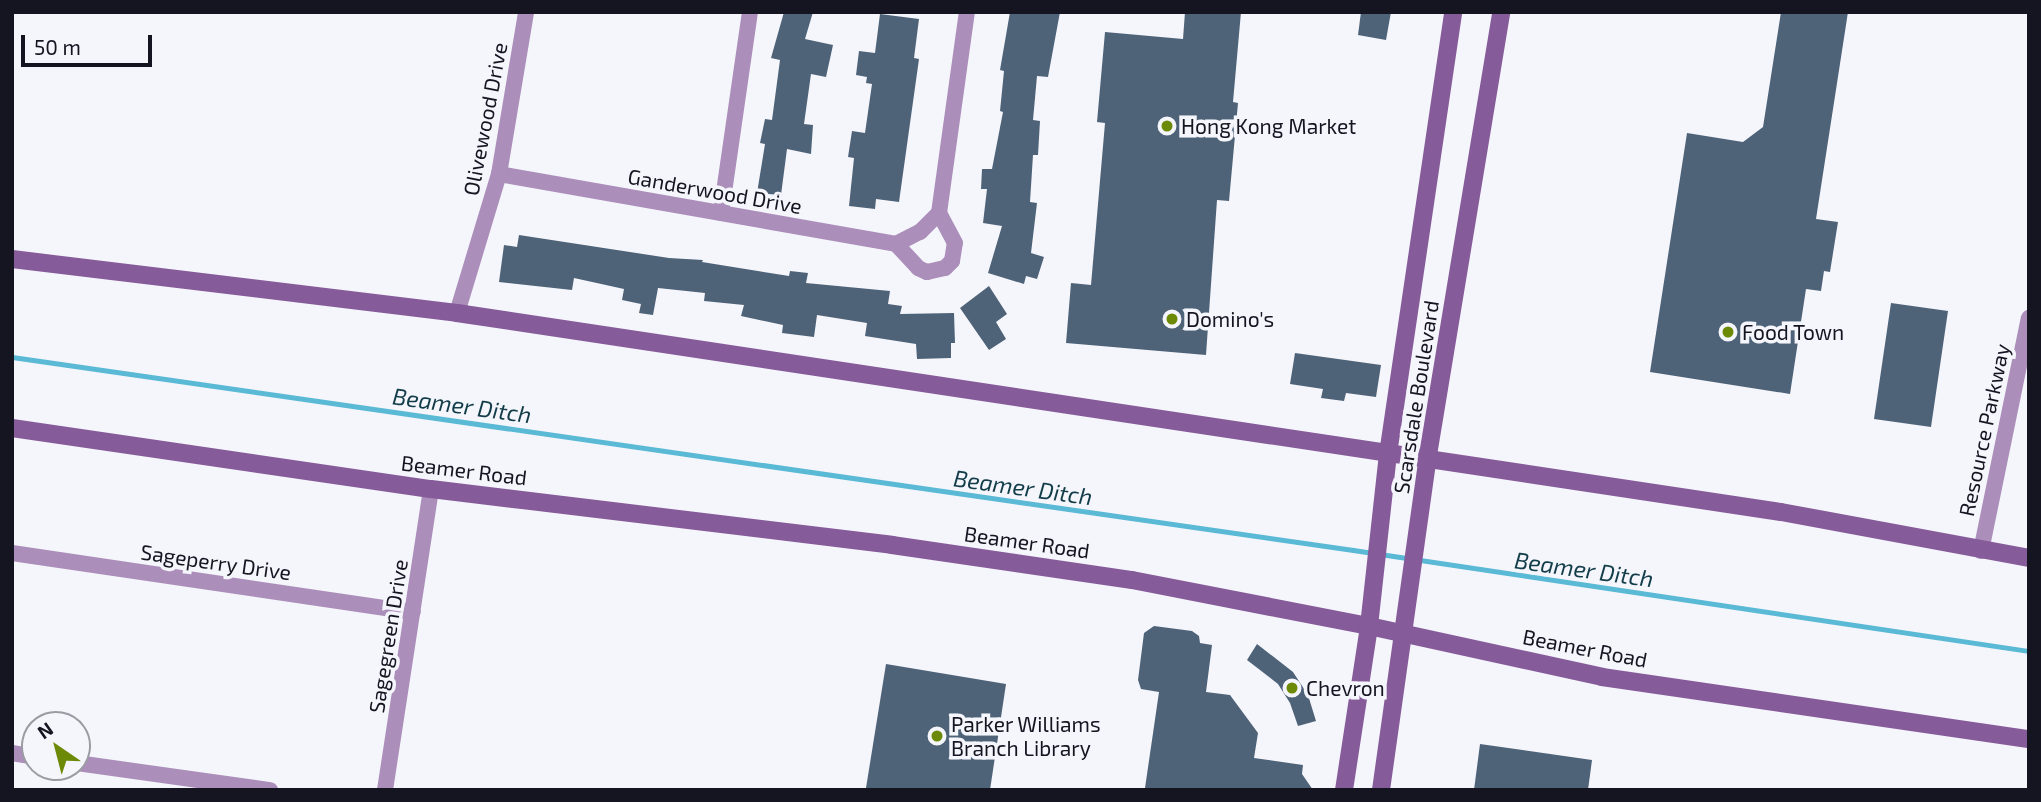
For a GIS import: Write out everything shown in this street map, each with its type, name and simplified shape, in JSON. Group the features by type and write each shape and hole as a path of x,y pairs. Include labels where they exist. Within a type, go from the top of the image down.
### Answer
{"main road":[{"name":"Scarsdale Boulevard","path":"1344,790 1369,626 1388,454 1453,12"},
{"name":"Scarsdale Boulevard","path":"1381,790 1427,461 1501,12"},
{"path":"12,259 457,313 1427,461 1781,512 2029,558"},
{"name":"Beamer Road","path":"12,428 431,489 892,544 1132,580 1369,626 1405,625 1602,677 2029,738"}],"street":[{"name":"Olivewood Drive","path":"457,313 499,174 526,12"},
{"path":"721,213 750,12"},
{"path":"939,213 920,232 896,244 918,268 927,272 945,268 952,261 955,243 939,213 967,12"},
{"name":"Ganderwood Drive","path":"499,174 896,244"},
{"name":"Resource Parkway","path":"1981,551 2029,318"},
{"name":"Sagegreen Drive","path":"385,790 431,489"},
{"name":"Sageperry Drive","path":"12,553 413,612"},
{"path":"91,764 270,790"}],"building":[{"path":"784,12 813,12 805,39 833,45 826,77 811,74 804,124 813,125 811,154 787,149 781,195 757,193 765,144 760,143 765,119 772,120 780,60 771,58"},
{"path":"1010,12 1060,12 1048,77 1037,76 1033,120 1040,121 1038,155 1033,155 1030,202 1037,203 1031,253 1044,257 1037,279 1026,276 1024,284 988,273 1002,226 983,223 987,189 981,189 982,169 992,169 1003,112 1000,111 1004,71 1000,70"},
{"path":"1185,12 1241,12 1233,102 1238,103 1229,201 1217,200 1206,355 1066,343 1071,283 1091,285 1105,123 1097,122 1105,32 1183,39"},
{"path":"1361,12 1391,12 1386,40 1358,35"},
{"path":"1781,12 1848,12 1816,219 1838,222 1830,272 1824,271 1821,291 1806,289 1790,394 1650,372 1687,133 1743,142 1763,127"},
{"path":"880,14 919,19 914,58 919,59 899,202 876,199 875,209 849,206 854,158 848,157 852,131 865,133 872,84 866,83 867,77 856,75 859,51 875,53"},
{"path":"519,235 669,258 703,260 702,262 789,276 790,271 808,273 806,283 890,291 888,304 902,306 900,314 954,313 955,343 951,343 951,358 917,359 916,344 865,336 867,323 817,315 814,337 782,333 783,325 741,316 744,305 704,301 705,293 658,288 653,315 639,313 641,304 622,300 624,289 574,278 572,290 499,282 504,245 517,247"},
{"path":"989,286 1007,314 996,322 1006,339 989,350 960,308"},
{"path":"1891,303 1948,311 1931,427 1874,419"},
{"path":"1295,353 1381,365 1376,397 1346,393 1344,401 1321,398 1323,389 1290,384"},
{"path":"1154,626 1192,631 1199,636 1200,643 1212,645 1206,692 1230,695 1258,733 1254,758 1303,765 1302,774 1313,790 1145,788 1159,692 1141,689 1138,680 1144,633"},
{"name":"Chevron","path":"1257,644 1293,672 1308,695 1316,721 1298,726 1290,703 1278,684 1247,660"},
{"name":"Parker Williams Branch Library","path":"886,664 1006,684 990,790 866,788"},
{"path":"1480,744 1592,760 1588,790 1474,790"}],"waterway":[{"name":"Beamer Ditch","path":"12,357 1353,550 2029,651"}],"place":[{"name":"Hong Kong Market","path":"1167,126"},
{"name":"Domino's","path":"1172,319"},
{"name":"Food Town","path":"1728,332"},
{"name":"Chevron","path":"1292,688"},
{"name":"Parker Williams Branch Library","path":"937,736"}]}
